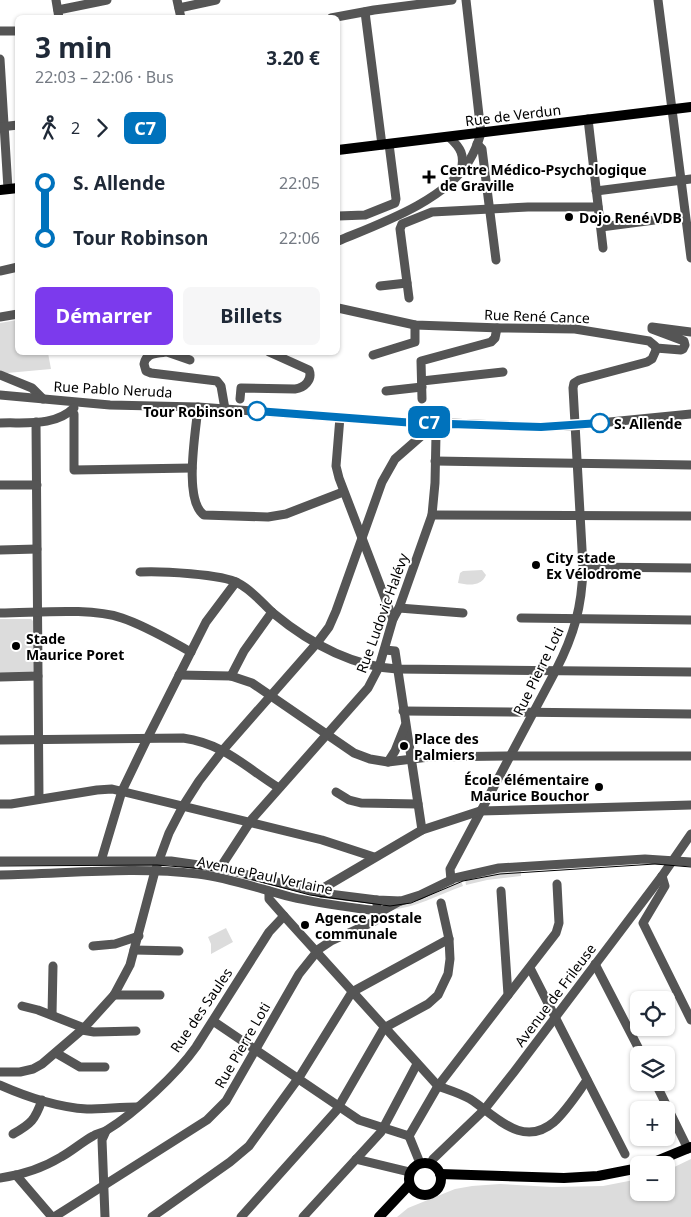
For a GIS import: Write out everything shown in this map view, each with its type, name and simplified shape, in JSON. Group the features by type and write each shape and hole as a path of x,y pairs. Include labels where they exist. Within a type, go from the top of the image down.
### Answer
{"main road":[{"name":"Rue de Verdun","path":"340,150 691,107"},
{"path":"669,1156 689,1148"},
{"path":"420,1163 431,1164 437,1168 440,1174 440,1184 435,1192 426,1196 413,1189 408,1178 414,1166 420,1163"},
{"path":"440,1174 564,1178 598,1176 630,1170"},
{"path":"378,1217 394,1202 413,1189"}],"street":[{"path":"56,0 58,14 107,0"},
{"path":"178,4 216,0"},
{"path":"340,16 452,0"},
{"path":"340,240 428,200 448,186 469,162 481,133 466,0"},
{"path":"658,0 691,258"},
{"path":"340,216 365,215 395,203 396,199 365,12"},
{"path":"0,31 15,31"},
{"path":"0,59 2,127 9,189"},
{"path":"588,119 603,248"},
{"path":"2,127 15,125"},
{"path":"449,137 458,144 462,154 461,172"},
{"path":"477,144 482,149 496,260"},
{"path":"596,191 691,179"},
{"path":"409,298 400,230 402,224 432,212 490,208 598,207"},
{"path":"601,227 685,216"},
{"path":"0,271 15,268"},
{"path":"380,286 407,283"},
{"name":"Rue René Cance","path":"340,308 415,325 575,329 649,341 656,349"},
{"path":"0,316 15,314"},
{"path":"373,355 415,342 415,325"},
{"path":"656,349 681,350 685,348 685,343 652,330 652,327 691,332"},
{"path":"422,399 421,362 491,342 496,338 497,328"},
{"path":"656,349 691,354"},
{"path":"575,426 574,383 579,380 647,362 652,359 656,349"},
{"name":"Rue Pablo Neruda","path":"149,355 144,364 146,371 151,373 217,381 221,386 225,409"},
{"name":"Rue Pablo Neruda","path":"175,355 190,360"},
{"path":"240,399 241,388 295,389 303,387 309,380 311,374 309,370 276,355"},
{"path":"386,391 503,372"},
{"path":"0,375 32,388 43,398"},
{"name":"Rue Pablo Neruda","path":"0,395 128,406 198,407 340,417 427,427"},
{"path":"0,422 51,421 63,417 80,402"},
{"path":"198,407 192,484 200,512 204,515 268,517 286,514 343,492"},
{"path":"70,411 74,414 74,470 192,468"},
{"path":"441,425 575,426 691,414"},
{"path":"340,417 336,466 343,492 393,619"},
{"path":"0,1072 20,1072 33,1069 83,1029 114,995 123,979 139,936 159,860 169,833 183,806 199,781 223,750 317,643 328,627 336,610 382,482 395,459 433,420 438,421 441,425"},
{"path":"36,422 39,799"},
{"path":"427,427 430,434 436,435 441,430 441,425"},
{"name":"Rue Pierre Loti","path":"451,880 450,869 568,648 577,619 582,591 583,567 575,426"},
{"name":"Rue Ludovic Halévy","path":"220,868 250,822 368,688 380,668 393,619 399,608 432,515 436,483 436,435"},
{"path":"435,461 691,465"},
{"path":"0,485 37,485"},
{"path":"432,515 691,516"},
{"path":"0,550 37,549"},
{"path":"583,567 691,568"},
{"path":"140,572 212,577 236,582 248,589 291,627 317,643 334,653 380,668 691,672"},
{"path":"101,861 122,791 147,739 206,622 236,582"},
{"path":"399,608 463,613"},
{"path":"0,613 91,612 107,614 122,618 147,629 191,652"},
{"path":"231,676 244,651 272,612"},
{"path":"521,618 691,620"},
{"path":"385,650 395,650 393,669 406,725 422,830"},
{"path":"179,675 231,676 252,683 354,753 370,759 388,762 411,759 511,756 691,756"},
{"path":"0,677 38,676"},
{"path":"403,711 691,714"},
{"path":"388,762 406,725"},
{"path":"0,740 194,740 223,750 279,788"},
{"path":"0,804 97,790 122,791 322,840 374,858"},
{"path":"336,792 349,800 361,803 418,804"},
{"path":"321,893 325,886 422,830 480,811 691,805"},
{"name":"Avenue de Frileuse","path":"431,1164 433,1159 484,1110 662,876 691,834"},
{"name":"Avenue Paul Verlaine","path":"0,875 58,872 155,871 212,876 305,900 378,911 420,895 451,880 475,872 523,866 636,859 691,862"},
{"name":"Avenue Paul Verlaine","path":"0,861 159,860 220,868 321,893 401,901"},
{"path":"662,876 665,886 643,923 691,1020"},
{"path":"409,1136 438,1086 556,933 559,923 557,884"},
{"path":"269,891 269,899 438,1086 470,1099 509,1128 526,1132 546,1127 557,1118 587,1080"},
{"path":"501,891 508,996"},
{"path":"377,900 378,911"},
{"path":"241,1217 338,1108 384,1028 428,1004 438,995 448,974 450,959 441,903"},
{"name":"Rue Pierre Loti","path":"53,1217 104,1187 207,1120 226,1101 299,974 315,952 331,941 375,921 378,918 378,911"},
{"name":"Rue des Saules","path":"0,1178 16,1175 60,1158 95,1135 106,1131 137,1107 187,1059 269,932 284,916"},
{"path":"93,946 115,944 139,936"},
{"path":"152,1217 230,1162 249,1146 298,1079 352,992 448,940"},
{"path":"134,950 179,951"},
{"path":"595,964 637,1046"},
{"path":"52,1015 53,966"},
{"path":"530,968 625,1154"},
{"path":"114,995 160,995"},
{"path":"22,1006 52,1015 94,1032 136,1032"},
{"path":"213,1021 256,1049 338,1108 359,1120 409,1136"},
{"path":"56,1052 80,1067 105,1067"},
{"path":"303,1217 383,1129 417,1064"},
{"path":"0,1085 42,1100 86,1108 137,1107"},
{"path":"660,1091 689,1148"},
{"path":"13,1134 36,1118 42,1100"},
{"path":"105,1217 102,1140 106,1131"},
{"path":"409,1136 420,1163"},
{"path":"356,1159 410,1172"},
{"path":"16,1175 53,1217"}],"shaded area":[{"path":"15,320 15,355 48,355 51,369 7,373 0,371 0,323"},
{"path":"482,570 486,575 481,582 470,585 458,583 460,573 463,571"},
{"name":"Stade Maurice Poret","path":"0,619 31,619 33,621 33,671 31,673 0,673"},
{"path":"521,871 521,876 487,880 466,885 465,879 499,872"},
{"path":"461,881 463,886 417,904 389,910"},
{"path":"226,928 233,942 211,954 211,944 208,937"},
{"path":"691,1159 691,1217 397,1217 408,1208 455,1189 500,1184 552,1187 603,1186 630,1181 630,1201 675,1201 675,1167"}],"tram line":[{"path":"0,866 157,865 194,868 224,872 310,895 390,906 411,903 463,881 500,874 655,864 691,867"}],"bus line":[{"name":"C7","path":"257,411 428,424 433,420 438,421 441,425 541,427 600,423"}],"place":[{"name":"Centre Médico-Psychologique de Graville","path":"429,177"},
{"name":"Dojo René VDB","path":"569,217"},
{"name":"Tour Robinson","path":"257,411"},
{"name":"S. Allende","path":"600,423"},
{"name":"City stade Ex Vélodrome","path":"536,565"},
{"name":"Stade Maurice Poret","path":"16,646"},
{"name":"Place des Palmiers","path":"404,746"},
{"name":"École élémentaire Maurice Bouchor","path":"599,787"},
{"name":"Agence postale communale","path":"305,925"}]}
